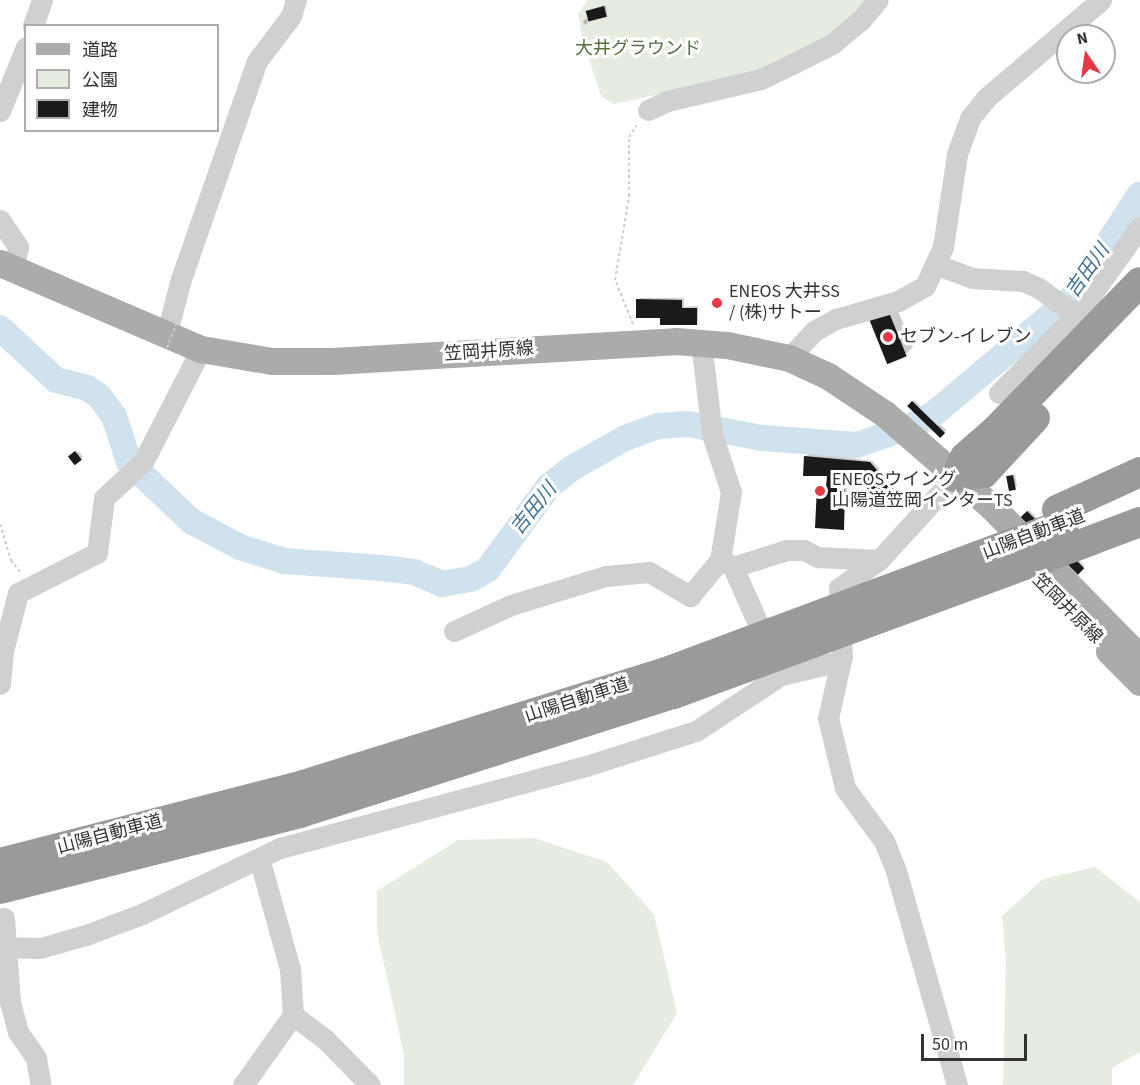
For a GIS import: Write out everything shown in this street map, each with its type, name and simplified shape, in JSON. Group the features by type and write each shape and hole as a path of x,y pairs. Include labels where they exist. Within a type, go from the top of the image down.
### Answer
{"highway":[{"path":"955,477 965,457 996,430 1140,282"},
{"path":"955,477 984,473 1140,303"},
{"path":"1060,517 1140,472"},
{"name":"山陽自動車道","path":"0,863 303,785 670,683 815,617 1060,517 1140,495"},
{"name":"山陽自動車道","path":"2,903 300,813 1140,522"}],"main road":[{"name":"笠岡井原線","path":"7,267 167,342 272,361 332,362 637,342 700,342 789,358 828,376 885,414 955,477 968,510 1131,649 1140,682"}],"street":[{"path":"34,24 42,0"},
{"path":"167,342 181,279 257,61 291,16 296,0"},
{"path":"648,110 667,100 761,79 832,44 861,20 878,0"},
{"path":"789,358 814,331 836,319 919,292 937,265 959,146 970,118 986,98 1101,0"},
{"path":"0,111 24,52"},
{"path":"0,220 18,247 7,267"},
{"path":"999,393 1074,315 1140,227"},
{"path":"937,265 972,278 1023,281 1055,300 1074,315"},
{"path":"700,342 710,426 731,492 727,563 781,675"},
{"path":"0,684 12,604 18,592 35,581 97,553 104,498 135,469 201,349"},
{"path":"955,477 879,560 839,588 840,661 828,718 834,752 845,788 884,841 896,871 957,1085"},
{"path":"454,631 511,605 606,576 649,572 690,596 727,563 787,550 804,550 818,557 879,560"},
{"path":"2,947 40,948 86,935 142,914 280,848 564,772 696,731 781,675 840,661"},
{"path":"243,1085 293,1015 290,969 259,858"},
{"path":"2,903 2,947 10,1002 18,1032 36,1058 41,1085"},
{"path":"293,1015 326,1040 370,1085"}],"path":[{"path":"637,342 615,280 629,196 629,137 648,110"},
{"path":"167,342 186,298"},
{"path":"0,524 10,560 35,581"}],"green space":[{"name":"大井グラウンド","path":"588,0 873,0 840,34 770,70 614,104 601,96 583,41 578,13"},
{"path":"534,838 607,862 654,914 677,1013 633,1085 404,1085 404,1055 377,932 377,891 458,840"},
{"path":"1095,867 1140,902 1140,1052 1112,1068 1112,1085 1003,1085 1006,960 1002,916 1043,879"}],"building":[{"path":"604,6 607,17 588,22 586,11"},
{"path":"636,299 682,300 682,308 697,308 697,325 660,325 660,318 636,318"},
{"name":"セブン-イレブン","path":"888,310 907,356 887,364 869,318"},
{"path":"912,401 945,433 940,438 907,406"},
{"path":"75,451 82,460 75,465 68,457"},
{"path":"804,456 870,462 898,494 884,507 854,474 847,473 839,477 838,489 845,489 844,530 815,528 817,487 826,487 827,476 803,476"},
{"path":"1013,475 1016,490 1009,491 1006,476"},
{"path":"1027,511 1084,568 1078,575 1021,517"}],"waterway":[{"name":"吉田川","path":"0,328 56,380 87,388 99,396 114,416 129,462 191,521 240,547 284,561 414,572 442,584 471,579 488,569 549,486 572,468 625,438 658,426 688,424 762,438 857,445 914,425 937,411 1074,296 1140,194"}],"place":[{"name":"ENEOS 大井SS / (株)サトー","path":"717,303"},
{"name":"セブン-イレブン","path":"888,337"},
{"name":"ENEOSウイング 山陽道笠岡インターTS","path":"820,491"}]}
